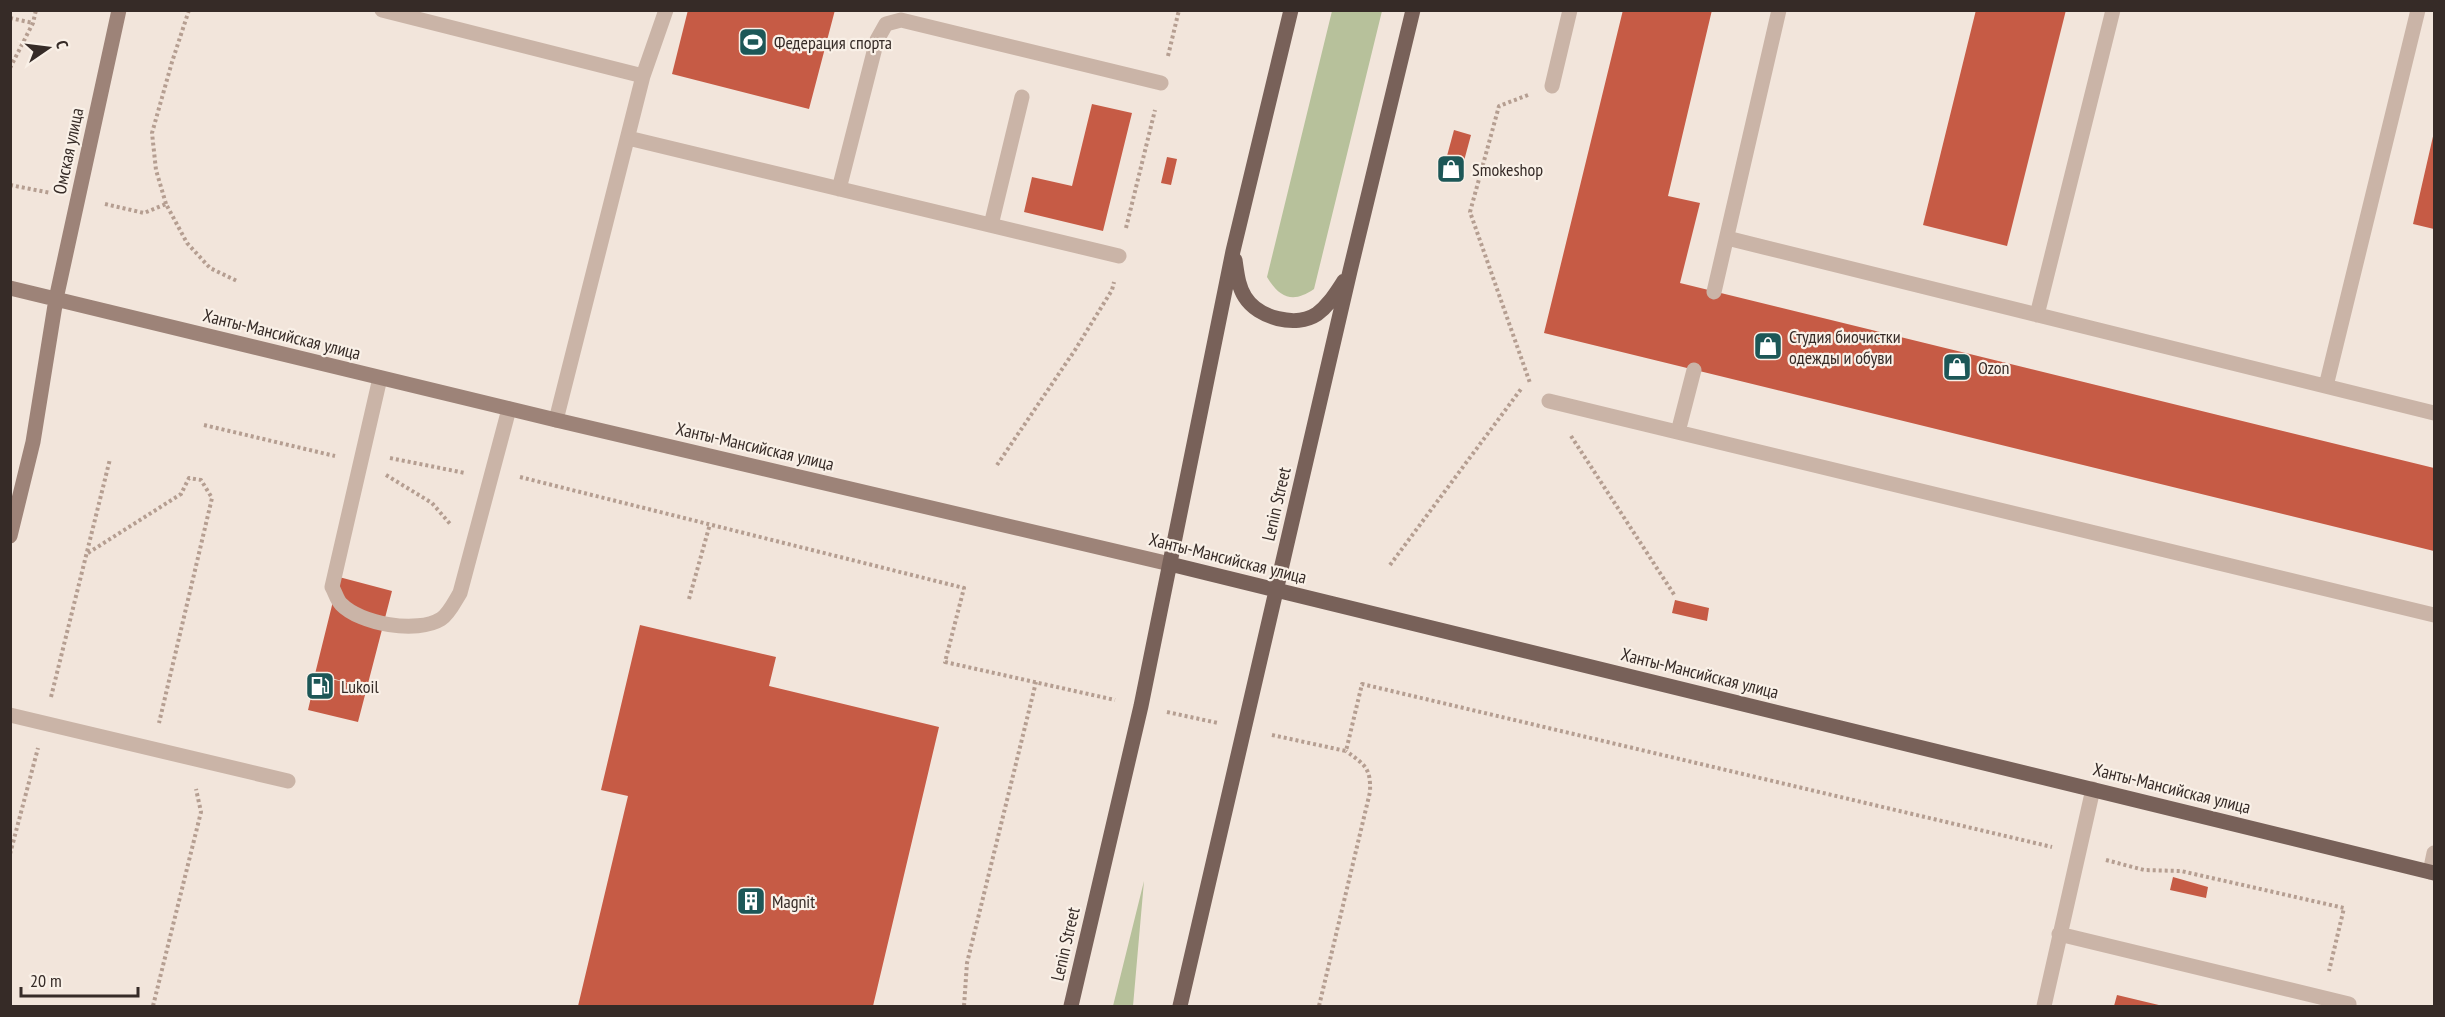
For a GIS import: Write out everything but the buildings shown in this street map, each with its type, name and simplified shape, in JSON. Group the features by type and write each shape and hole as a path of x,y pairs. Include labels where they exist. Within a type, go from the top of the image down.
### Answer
{"main road":[{"name":"Омская улица","path":"10,536 33,442 56,299 119,10"},
{"name":"Lenin Street","path":"1071,1006 1141,706 1233,251 1291,10"},
{"name":"Lenin Street","path":"1180,1006 1350,271 1413,10"},
{"path":"1233,251 1238,283 1245,297 1256,309 1278,319 1298,321 1316,315 1330,302 1350,271"},
{"name":"Ханты-Мансийская улица","path":"10,288 509,409 1170,564 2432,872"}],"lane":[{"path":"382,10 643,76"},
{"path":"556,420 643,76 666,10"},
{"path":"1552,86 1570,10"},
{"path":"1714,292 1779,10"},
{"path":"2037,315 2113,10"},
{"path":"2326,386 2418,10"},
{"path":"839,189 877,40 886,24 901,20 1161,83"},
{"path":"991,225 1023,97"},
{"path":"628,138 1119,256"},
{"path":"1727,238 2434,413"},
{"path":"1678,432 1694,370"},
{"path":"380,378 332,588 340,604 360,616 405,628 428,626 444,618 460,593 509,409"},
{"path":"1549,401 2434,615"},
{"path":"10,715 288,781"},
{"path":"2044,1006 2093,789"},
{"path":"2432,872 2434,853"},
{"path":"2059,934 2349,1004"}],"path":[{"path":"10,68 33,23 36,10"},
{"path":"189,10 152,133 156,170 166,204 187,243 210,268 237,281"},
{"path":"997,465 1075,350 1112,290 1179,10"},
{"path":"10,18 33,23"},
{"path":"1552,86 1499,106 1470,212 1530,384 1549,401 1675,597"},
{"path":"10,185 144,213 166,204"},
{"path":"1390,565 1521,389"},
{"path":"204,425 362,460 392,458 455,472 516,476 964,588 945,662 1346,751 1365,765 1370,777 1370,792 1319,1006"},
{"path":"10,854 88,554 110,459"},
{"path":"362,460 432,502 472,549"},
{"path":"88,554 181,494 189,478 201,480 212,498 153,748"},
{"path":"689,599 710,524"},
{"path":"964,1006 967,963 1036,682"},
{"path":"1346,751 1362,684 2144,870 2192,873 2344,908 2328,974 2349,1004"},
{"path":"153,1006 201,812 190,757"}],"green space":[{"path":"1332,11 1382,11 1314,289 1294,297 1282,294 1267,277"},
{"path":"1144,881 1133,1006 1113,1006"}],"place":[{"name":"Федерация спорта","path":"753,42"},
{"name":"Smokeshop","path":"1451,169"},
{"name":"Студия биочистки одежды и обуви","path":"1768,346"},
{"name":"Ozon","path":"1957,367"},
{"name":"Lukoil","path":"320,686"},
{"name":"Magnit","path":"751,901"}]}
